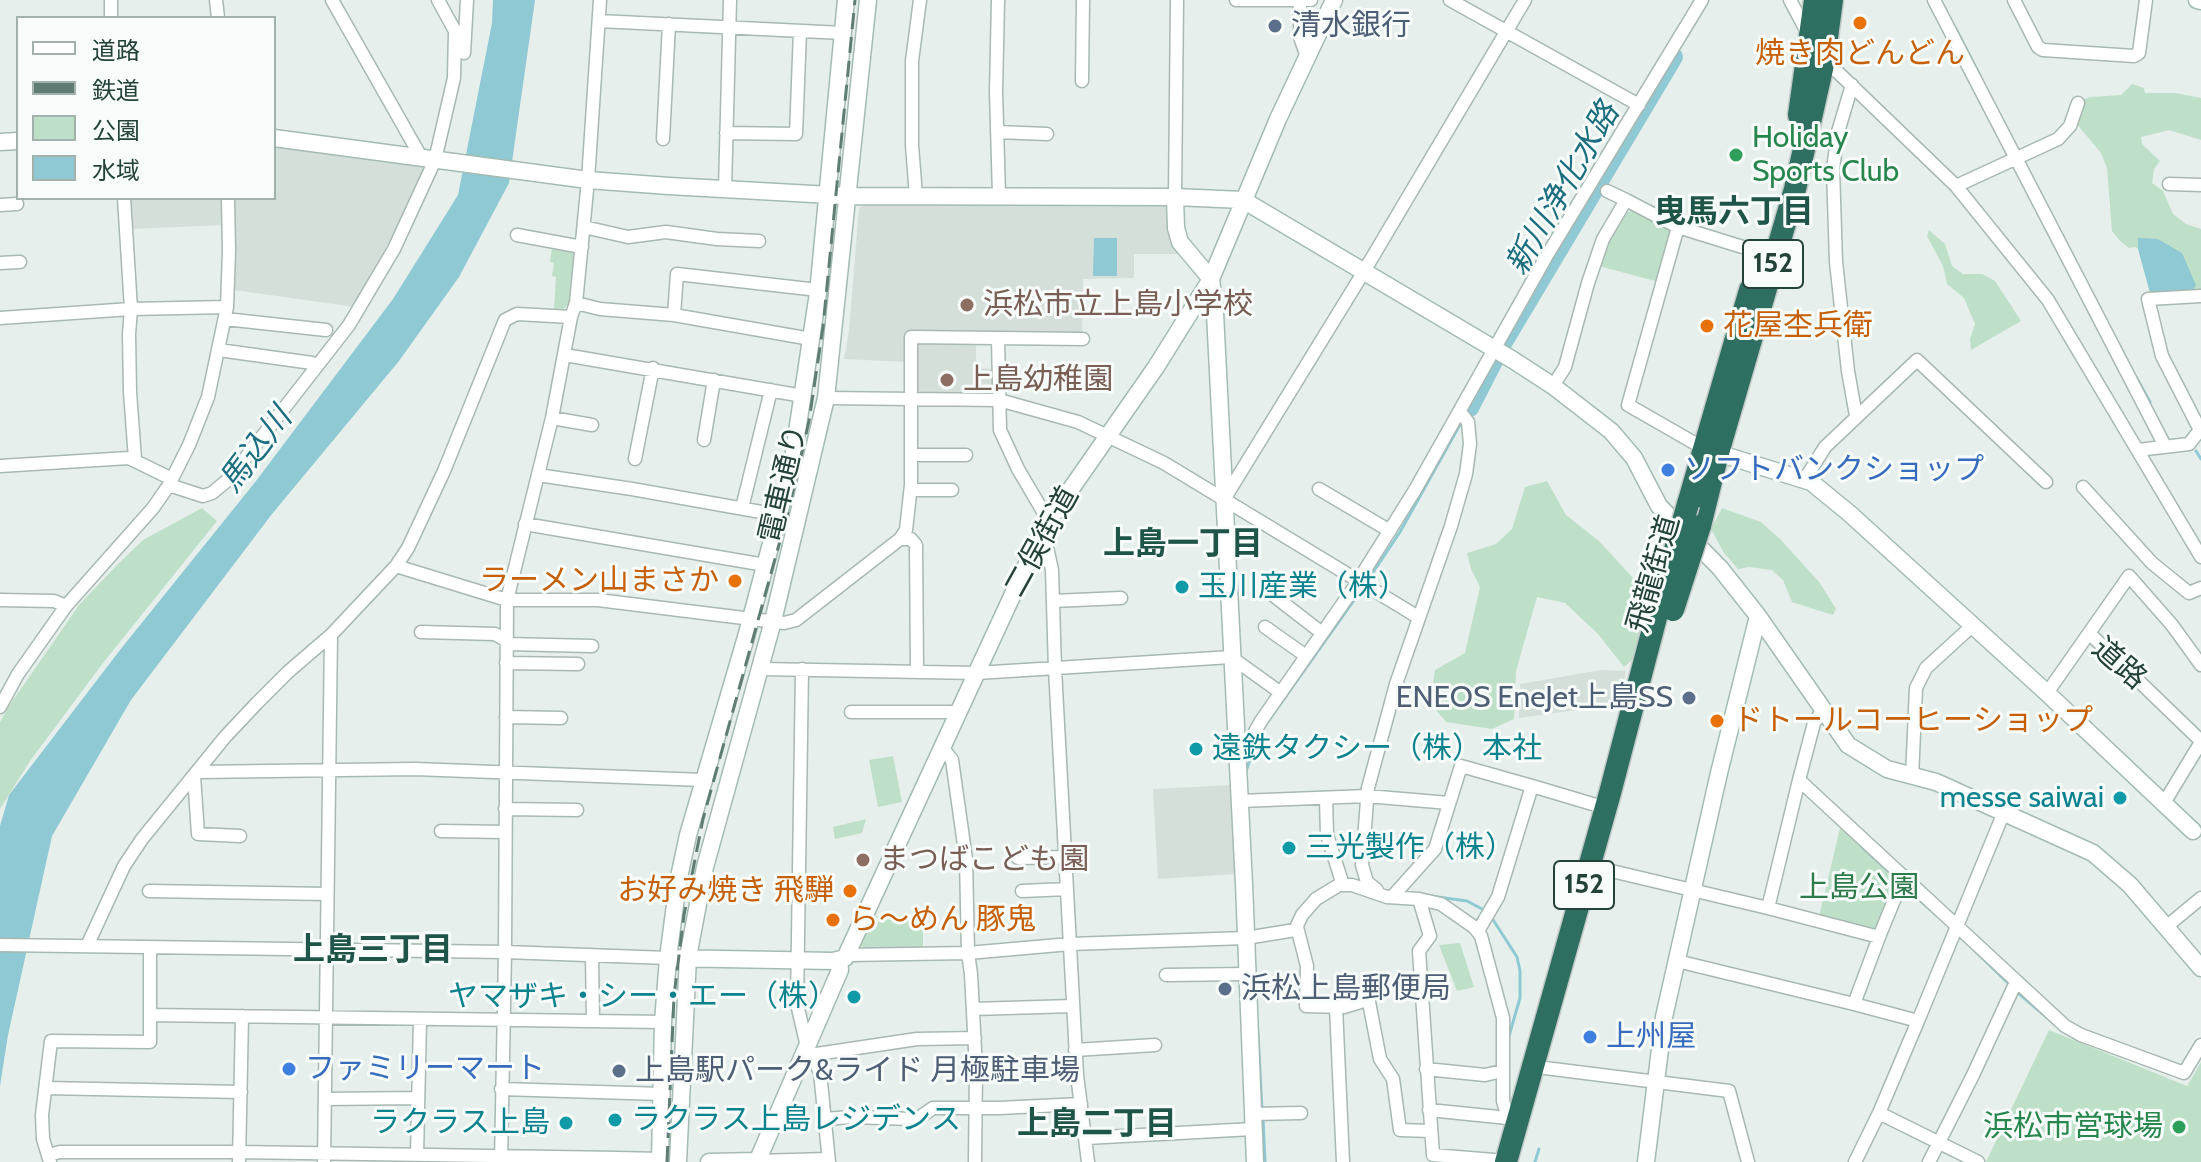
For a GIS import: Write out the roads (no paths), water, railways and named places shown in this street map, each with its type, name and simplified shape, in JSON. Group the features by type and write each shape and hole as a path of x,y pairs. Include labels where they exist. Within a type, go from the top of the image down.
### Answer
{"highway":[{"name":"飛龍街道","path":"1506,1162 1512,1120 1666,608 1700,526 1710,451 1798,115 1815,0"},
{"name":"飛龍街道","path":"1521,1162 1603,869 1688,504 1710,451 1795,189 1824,60 1832,0"}],"street":[{"path":"332,0 434,160"},
{"path":"0,466 135,459 170,482 203,496 229,479 349,325 394,249 434,160 454,78 456,37 438,0"},
{"path":"446,115 457,93 463,61 467,0"},
{"path":"501,1159 507,600 552,418 576,303 600,0"},
{"path":"725,189 730,0"},
{"name":"電車通り","path":"668,958 678,882 703,780 792,465 818,290 846,0"},
{"name":"電車通り","path":"688,957 705,867 761,669 826,398 868,0"},
{"path":"916,196 911,90 920,0"},
{"path":"998,0 999,196"},
{"path":"1082,81 1083,0"},
{"path":"1177,0 1176,228 1180,242 1211,279 1231,657 1238,762 1244,801 1250,938 1247,974 1258,1118 1255,1162"},
{"path":"1236,0 1303,1 1300,37 1307,57"},
{"name":"二俣街道","path":"757,1162 808,1051 843,958 1046,525 1211,279 1243,200 1334,0"},
{"path":"1450,0 1639,105"},
{"path":"1223,501 1525,0"},
{"path":"1238,762 1306,656 1363,582 1390,531 1464,416 1639,105 1702,0"},
{"path":"1790,0 1824,60 1956,186 2048,300 2201,557"},
{"path":"1934,0 2165,446"},
{"path":"2014,0 2038,47 2043,50 2134,56 2139,53 2146,0"},
{"path":"599,21 843,33"},
{"path":"663,139 669,24"},
{"path":"726,133 796,134 800,31"},
{"path":"1852,85 1838,132 1833,169 1836,271 1856,416"},
{"path":"1956,186 2058,139 2070,126 2078,103"},
{"path":"997,132 1047,134"},
{"path":"276,138 588,180 725,189 848,196 1243,200 1553,386 1611,431 1634,458 1659,506 1720,568 1758,616 1848,745 1887,769 1936,782 2093,853 2130,885 2201,968"},
{"path":"2169,184 2201,185"},
{"path":"1607,191 1678,227 1762,253"},
{"path":"124,200 135,459"},
{"path":"0,707 18,674 66,606 153,508 170,482 208,397 219,350 226,313 228,200"},
{"path":"1553,386 1565,367 1603,239 1626,200"},
{"path":"0,205 17,204"},
{"path":"584,227 628,237 666,232 759,241"},
{"path":"1678,227 1628,405 1710,451 1811,482 2047,693 2197,835"},
{"path":"517,235 582,247"},
{"path":"0,263 20,262"},
{"path":"674,315 677,274 818,290"},
{"path":"2138,450 2189,444 2200,430 2162,356 2148,299 2201,296"},
{"path":"576,303 600,309 674,315 811,339"},
{"path":"0,318 131,309 226,313 326,330"},
{"path":"87,946 131,854 196,774 257,703 331,635 396,566 432,499 505,320 517,314 571,317"},
{"path":"396,566 507,600 598,600 784,623 796,620 900,539 906,530 911,490 911,337 1083,339"},
{"path":"998,338 1000,430 1046,525 1052,570 1075,1050 1088,1162"},
{"path":"219,350 312,363"},
{"path":"565,355 803,396"},
{"path":"1805,479 1825,447 1917,360 2046,482"},
{"path":"635,459 653,368"},
{"path":"704,440 714,380"},
{"path":"742,508 771,390"},
{"path":"826,398 999,400 1078,422 1164,463 1418,617"},
{"path":"1389,897 1367,882 1362,865 1367,796 1396,684 1466,474 1470,444 1464,416"},
{"path":"552,418 592,425"},
{"path":"911,455 966,455"},
{"path":"538,475 778,515"},
{"path":"2083,487 2152,563 2189,593 2201,588"},
{"path":"1319,489 1390,531"},
{"path":"911,490 952,490"},
{"path":"525,524 765,565"},
{"path":"900,539 911,539 916,545 917,671"},
{"path":"2089,633 2129,576 2172,625 2201,665"},
{"path":"1269,592 1322,633"},
{"path":"1053,601 1121,598"},
{"path":"0,600 54,601 66,606"},
{"path":"1646,1162 1664,1017 1758,616"},
{"path":"1912,777 1916,688 1926,668 1972,626"},
{"path":"1265,627 1306,656"},
{"path":"421,632 495,634 507,642 592,646"},
{"name":"道路","path":"2047,693 2089,633 2201,741 2164,803"},
{"path":"324,1158 331,635"},
{"path":"761,669 977,673 1231,657 1281,693"},
{"path":"506,663 578,664"},
{"path":"709,1162 829,1160 820,1072 808,1051 797,1004 802,669"},
{"path":"1768,908 1814,723 1822,711"},
{"path":"851,712 958,712"},
{"path":"506,717 561,718"},
{"path":"942,747 952,760 963,835 975,1038 975,1162"},
{"path":"1389,897 1435,849 1461,766 1606,808"},
{"path":"196,774 415,769 703,780"},
{"path":"196,774 198,834 240,836"},
{"path":"1799,780 2014,986 2081,1035 2184,1073 2201,1045"},
{"path":"1478,931 1498,897 1532,786"},
{"path":"1244,801 1367,796 1449,803"},
{"path":"1326,798 1327,835 1343,885"},
{"path":"505,809 577,810"},
{"path":"1855,1162 1879,1113 2004,812"},
{"path":"441,831 505,832"},
{"path":"1018,858 1065,857"},
{"path":"1603,869 1879,937"},
{"path":"1854,1004 1902,881"},
{"path":"0,945 505,952 798,960 968,953 1070,944 1250,938 1290,932 1297,927 1302,915 1316,899 1328,890 1352,885 1389,897 1441,904 1478,931 1487,956 1503,1018 1502,1096 1512,1120 1429,1110"},
{"path":"1022,891 1067,889"},
{"path":"149,891 327,894"},
{"path":"2166,927 2201,898"},
{"path":"1419,899 1430,936 1419,951 1433,1155 1506,1162"},
{"path":"1297,927 1307,966 1306,1006 1349,1007 1367,1000 1369,1002 1380,1059 1393,1079 1400,1130 1430,1131"},
{"path":"150,948 150,1042 51,1041 42,1115 43,1139 49,1158 60,1152 660,1161 663,1022 668,958"},
{"path":"592,955 593,1021"},
{"path":"678,1162 688,957"},
{"path":"1677,961 1918,1021"},
{"path":"1166,975 1247,974"},
{"path":"1929,1162 2014,986"},
{"path":"973,1009 1073,1006"},
{"path":"1336,1007 1343,1162"},
{"path":"150,1015 663,1022"},
{"path":"239,1157 242,1016"},
{"path":"417,1155 420,1020"},
{"path":"808,1051 917,1039 975,1038"},
{"path":"1075,1050 1155,1045"},
{"path":"1545,1068 1729,1091 1748,1162"},
{"path":"1426,1069 1485,1075 1502,1071"},
{"path":"46,1088 241,1092"},
{"path":"501,1089 662,1094"},
{"path":"325,1099 418,1098"},
{"path":"824,1119 911,1119 933,1108 1081,1104"},
{"path":"1086,1138 1301,1113"},
{"path":"1879,1113 1978,1162"}],"water":[{"path":"493,0 535,0 509,183 459,277 399,361 272,514 131,700 52,836 8,1035 0,1086 0,826 9,795 120,650 256,481 393,299 458,195 492,23"},
{"path":"1094,238 1117,238 1117,276 1093,276"},
{"path":"2138,238 2158,239 2182,253 2196,285 2192,291 2150,293"}],"waterway":[{"path":"1956,29 1980,76"},
{"name":"新川浄化水路","path":"1470,408 1504,342 1674,57"},
{"path":"2136,377 2150,402"},
{"path":"1466,415 1470,408"},
{"path":"1366,583 1400,532 1462,421"},
{"path":"2196,451 2201,459"},
{"path":"1262,730 1362,589"},
{"path":"1246,771 1257,741"},
{"path":"1862,847 1898,880"},
{"path":"1903,885 1936,915"},
{"path":"1431,896 1467,901 1484,910"},
{"path":"1490,915 1517,957 1520,971 1520,998 1509,1036"},
{"path":"1974,950 2012,987"},
{"path":"2017,992 2063,1031"},
{"path":"1258,1034 1262,1110"},
{"path":"1263,1118 1265,1162"},
{"path":"1535,1162 1539,1149"}],"railway":[{"path":"667,1162 674,996 684,915 703,819 788,512 809,421 823,327 855,0"}],"place":[{"name":"焼き肉どんどん","path":"1860,23"},
{"name":"清水銀行","path":"1275,26"},
{"name":"Holiday Sports Club","path":"1736,155"},
{"name":"浜松市立上島小学校","path":"967,305"},
{"name":"花屋杢兵衛","path":"1707,326"},
{"name":"上島幼稚園","path":"947,380"},
{"name":"ソフトバンクショップ","path":"1668,470"},
{"name":"ラーメン山まさか","path":"735,581"},
{"name":"玉川産業（株）","path":"1182,587"},
{"name":"ENEOS EneJet上島SS","path":"1689,698"},
{"name":"ドトールコーヒーショップ","path":"1717,721"},
{"name":"遠鉄タクシー（株）本社","path":"1196,749"},
{"name":"messe saiwai","path":"2120,798"},
{"name":"三光製作（株）","path":"1289,848"},
{"name":"まつばこども園","path":"863,860"},
{"name":"お好み焼き 飛騨","path":"850,891"},
{"name":"ら～めん 豚鬼","path":"833,920"},
{"name":"浜松上島郵便局","path":"1225,989"},
{"name":"ヤマザキ・シー・エー（株）","path":"854,997"},
{"name":"上州屋","path":"1590,1037"},
{"name":"ファミリーマート","path":"289,1069"},
{"name":"上島駅パーク&ライド 月極駐車場","path":"619,1071"},
{"name":"ラクラス上島レジデンス","path":"615,1120"},
{"name":"ラクラス上島","path":"566,1123"},
{"name":"浜松市営球場","path":"2179,1127"}],"district":[{"name":"曳馬六丁目","path":"1734,213"},
{"name":"上島一丁目","path":"1183,545"},
{"name":"上島三丁目","path":"373,951"},
{"name":"上島二丁目","path":"1097,1125"}],"water label":[{"name":"馬込川","path":"256,450"}],"park label":[{"name":"上島公園","path":"1859,888"}]}
